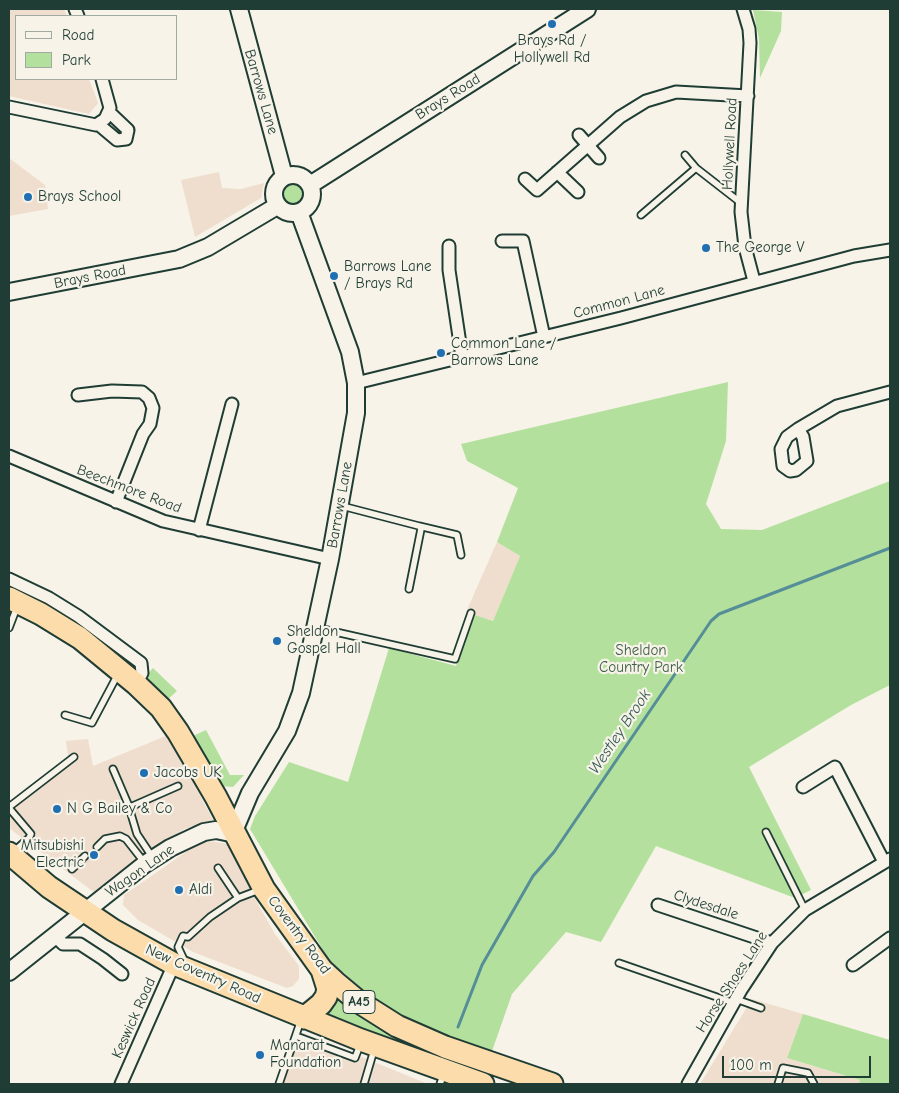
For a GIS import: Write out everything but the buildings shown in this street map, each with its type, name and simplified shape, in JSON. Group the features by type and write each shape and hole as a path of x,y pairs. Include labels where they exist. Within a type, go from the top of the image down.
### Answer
{"highway":[{"name":"Coventry Road","path":"14,600 80,638 136,684 169,718 235,832 255,891 322,970 359,1002 397,1026 445,1047 552,1084"},
{"name":"New Coventry Road","path":"9,853 49,887 116,932 183,967 301,1024"},
{"path":"301,1024 326,997 328,989 322,970"},
{"name":"A45","path":"301,1024 368,1043 442,1078 483,1084"},
{"path":"445,1047 475,1068 522,1084"}],"street":[{"name":"Barrows Lane","path":"239,9 284,176"},
{"name":"Brays Road","path":"310,185 587,9"},
{"name":"Hollywell Road","path":"743,9 749,29 748,96 741,203 745,247 754,281"},
{"path":"9,107 89,125 98,124 109,112 110,103 102,80"},
{"path":"525,179 537,190 620,117 654,99 676,92 748,96"},
{"path":"98,124 117,140 126,139 128,130 109,112"},
{"path":"579,135 599,158"},
{"path":"557,172 578,192"},
{"path":"299,175 310,185 311,201 299,212 287,212 277,206 274,189 276,183 284,176 299,175"},
{"name":"Brays Road","path":"9,292 179,258 208,247 277,206"},
{"name":"Barrows Lane","path":"235,832 250,793 287,731 301,693 330,559 356,414 356,383 350,352 299,212"},
{"path":"502,241 523,241 544,338"},
{"path":"449,246 449,270 462,357"},
{"name":"Common Lane","path":"356,383 544,338 854,256 890,250"},
{"path":"78,395 112,391 142,392 149,398 153,408 150,424 144,434 116,502"},
{"path":"798,428 837,406 890,392"},
{"path":"199,530 232,404"},
{"name":"Beechmore Road","path":"9,456 162,521 330,559"},
{"path":"9,579 49,598 78,616 142,663 142,673 136,684"},
{"path":"803,787 835,767 887,861"},
{"path":"216,797 231,798 250,793"},
{"name":"Wagon Lane","path":"9,972 149,861 204,832 216,830 235,832"},
{"name":"Horse Shoes Lane","path":"688,1084 735,1001 772,943 805,910 887,861"},
{"name":"Clydesdale","path":"658,905 772,943"},
{"path":"54,935 63,944 80,944 122,974"},
{"path":"853,965 890,938"},
{"name":"Keswick Road","path":"121,1084 183,967"}],"lane":[{"path":"685,155 696,168 741,203"},
{"path":"641,216 696,168"},
{"path":"340,505 457,535 461,555"},
{"path":"408,589 421,529 419,526"},
{"path":"9,628 14,600"},
{"path":"316,627 455,658 471,613"},
{"path":"65,715 92,723 120,670"},
{"path":"9,853 29,838 30,834 9,807 74,756"},
{"path":"113,769 149,861"},
{"path":"128,808 178,786"},
{"path":"766,832 805,910"},
{"path":"97,847 105,839 120,836 126,839 149,861"},
{"path":"72,869 86,856"},
{"path":"218,868 238,898"},
{"path":"183,967 178,948 183,936 188,936 210,917 238,898 255,891"},
{"path":"619,963 761,1008"},
{"path":"279,1084 301,1024"},
{"path":"364,1084 368,1043"},
{"path":"778,1084 783,1068 808,1073 814,1084"}],"shaded area":[{"path":"9,9 64,9 67,15 15,15 15,80 89,80 98,103 89,114 9,96"},
{"name":"Brays School","path":"9,158 45,185 48,209 9,216"},
{"path":"219,172 222,188 241,189 264,183 261,198 195,237 181,180"},
{"path":"497,542 520,556 493,621 466,612"},
{"path":"168,735 213,820 184,829 95,893 9,828 9,806 68,756 66,741 88,739 93,766"},
{"path":"203,840 228,844 233,852 254,897 275,934 299,966 299,979 293,986 287,988 193,952 138,920 123,905 124,895"},
{"path":"752,999 803,1014 787,1058 860,1080 859,1084 700,1084"},
{"path":"295,1030 428,1084 276,1084"}],"green space":[{"path":"753,10 782,12 781,31 760,78 759,39"},
{"path":"293,181 302,185 306,194 302,203 293,207 284,203 280,194 284,185"},
{"name":"Sheldon Country Park","path":"728,382 726,441 706,504 721,529 762,530 890,481 890,685 851,705 749,767 811,890 795,898 656,846 601,942 566,932 512,994 491,1054 414,1022 368,994 329,960 250,829 255,816 289,762 348,782 389,648 456,666 475,615 493,621 520,556 497,542 518,488 467,461 461,444"},
{"path":"153,668 177,691 167,700 146,681 145,677"},
{"path":"206,730 230,775 244,775 233,787 221,786 211,773 193,736"},
{"path":"334,994 432,1050 452,1065 323,1014"},
{"path":"803,1014 890,1040 890,1084 859,1084 860,1080 787,1058"}],"waterway":[{"name":"Westley Brook","path":"458,1027 482,965 533,876 554,852 711,621 719,614 890,548"}],"place":[{"name":"Brays Rd / Hollywell Rd","path":"552,24"},
{"name":"Brays School","path":"28,197"},
{"name":"The George V","path":"706,248"},
{"name":"Barrows Lane / Brays Rd","path":"334,276"},
{"name":"Common Lane / Barrows Lane","path":"441,353"},
{"name":"Sheldon Gospel Hall","path":"277,641"},
{"name":"Jacobs UK","path":"144,773"},
{"name":"N G Bailey & Co","path":"57,809"},
{"name":"Mitsubishi Electric","path":"94,855"},
{"name":"Aldi","path":"179,890"},
{"name":"Manarat Foundation","path":"260,1055"}]}
